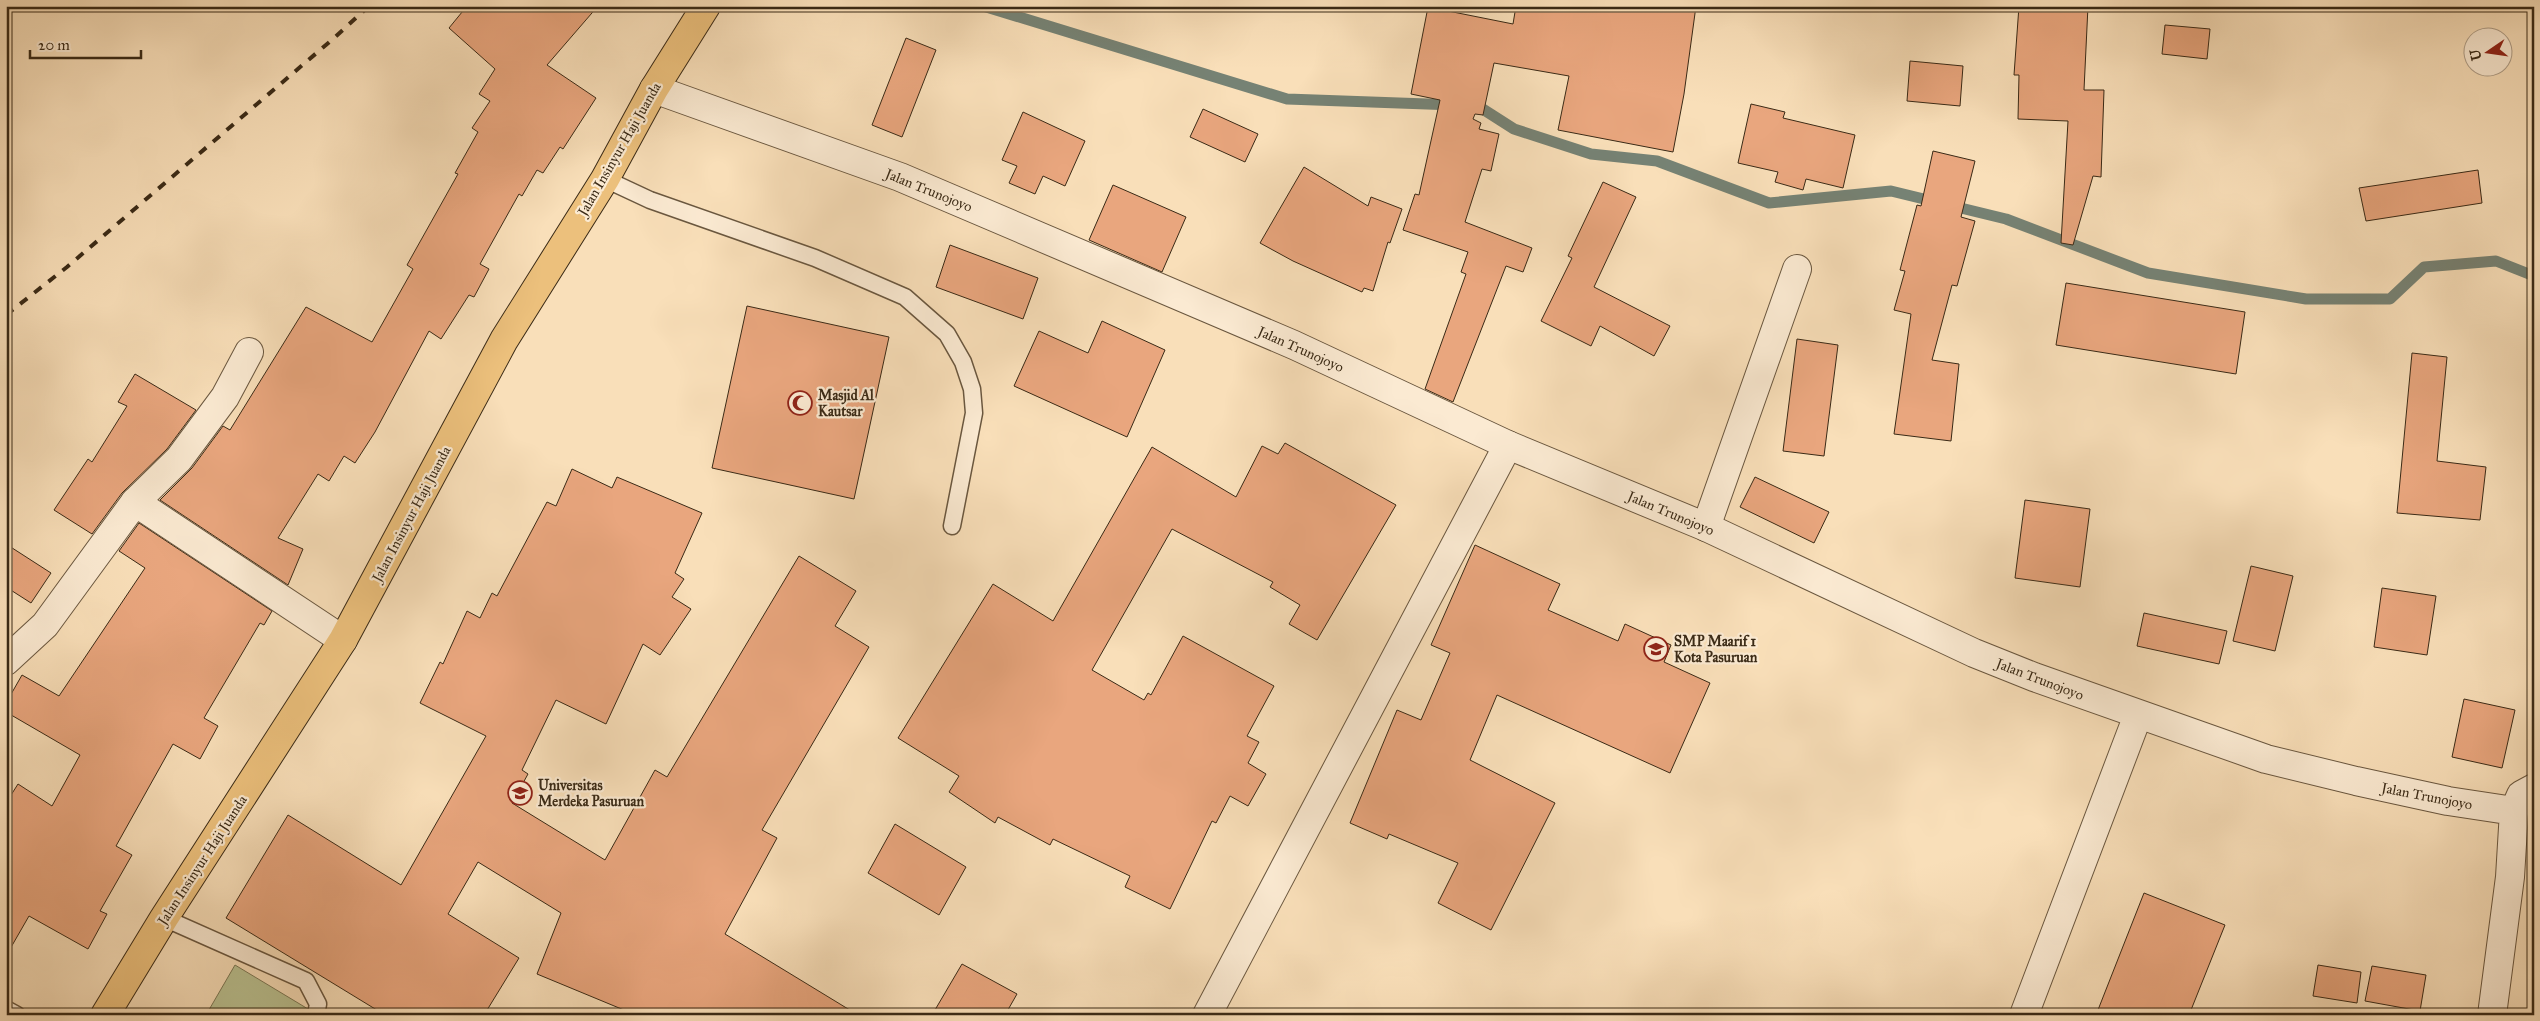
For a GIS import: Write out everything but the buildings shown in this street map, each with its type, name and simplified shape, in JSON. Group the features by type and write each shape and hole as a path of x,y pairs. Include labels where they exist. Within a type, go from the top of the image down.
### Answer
{"highway":[{"name":"Jalan Insinyur Haji Juanda","path":"105,1015 164,918 343,640 504,340 605,179 654,89 706,6"}],"street":[{"name":"Jalan Trunojoyo","path":"654,89 900,177 1294,344 1508,445 1706,527 1974,653 2138,715 2266,759 2448,801 2514,811"},
{"path":"1706,527 1797,269"},
{"path":"6,661 45,625 135,502 179,459 225,397 249,352"},
{"path":"1207,1015 1508,445"},
{"path":"135,502 343,640"},
{"path":"2024,1015 2138,715"},
{"path":"2492,1015 2510,877 2514,811 2521,794 2534,788"}],"lane":[{"path":"605,179 650,200 815,258 904,297 947,334 963,362 972,388 974,413 952,526"},
{"path":"164,918 306,982 318,1004 316,1015"},
{"path":"6,1009 17,1015"}],"green space":[{"path":"235,965 318,1015 206,1015"}],"waterway":[{"path":"983,6 1287,99 1455,105"},
{"path":"1471,106 1478,106 1514,129 1591,154 1657,161 1769,203 1891,191 2006,219 2148,273 2306,299 2390,299 2424,267 2496,261 2534,276"}],"railway":[{"path":"6,315 67,267 369,6"}],"place":[{"name":"Masjid Al Kautsar","path":"800,403"},
{"name":"SMP Maarif 1 Kota Pasuruan","path":"1656,649"},
{"name":"Universitas Merdeka Pasuruan","path":"520,793"}]}
